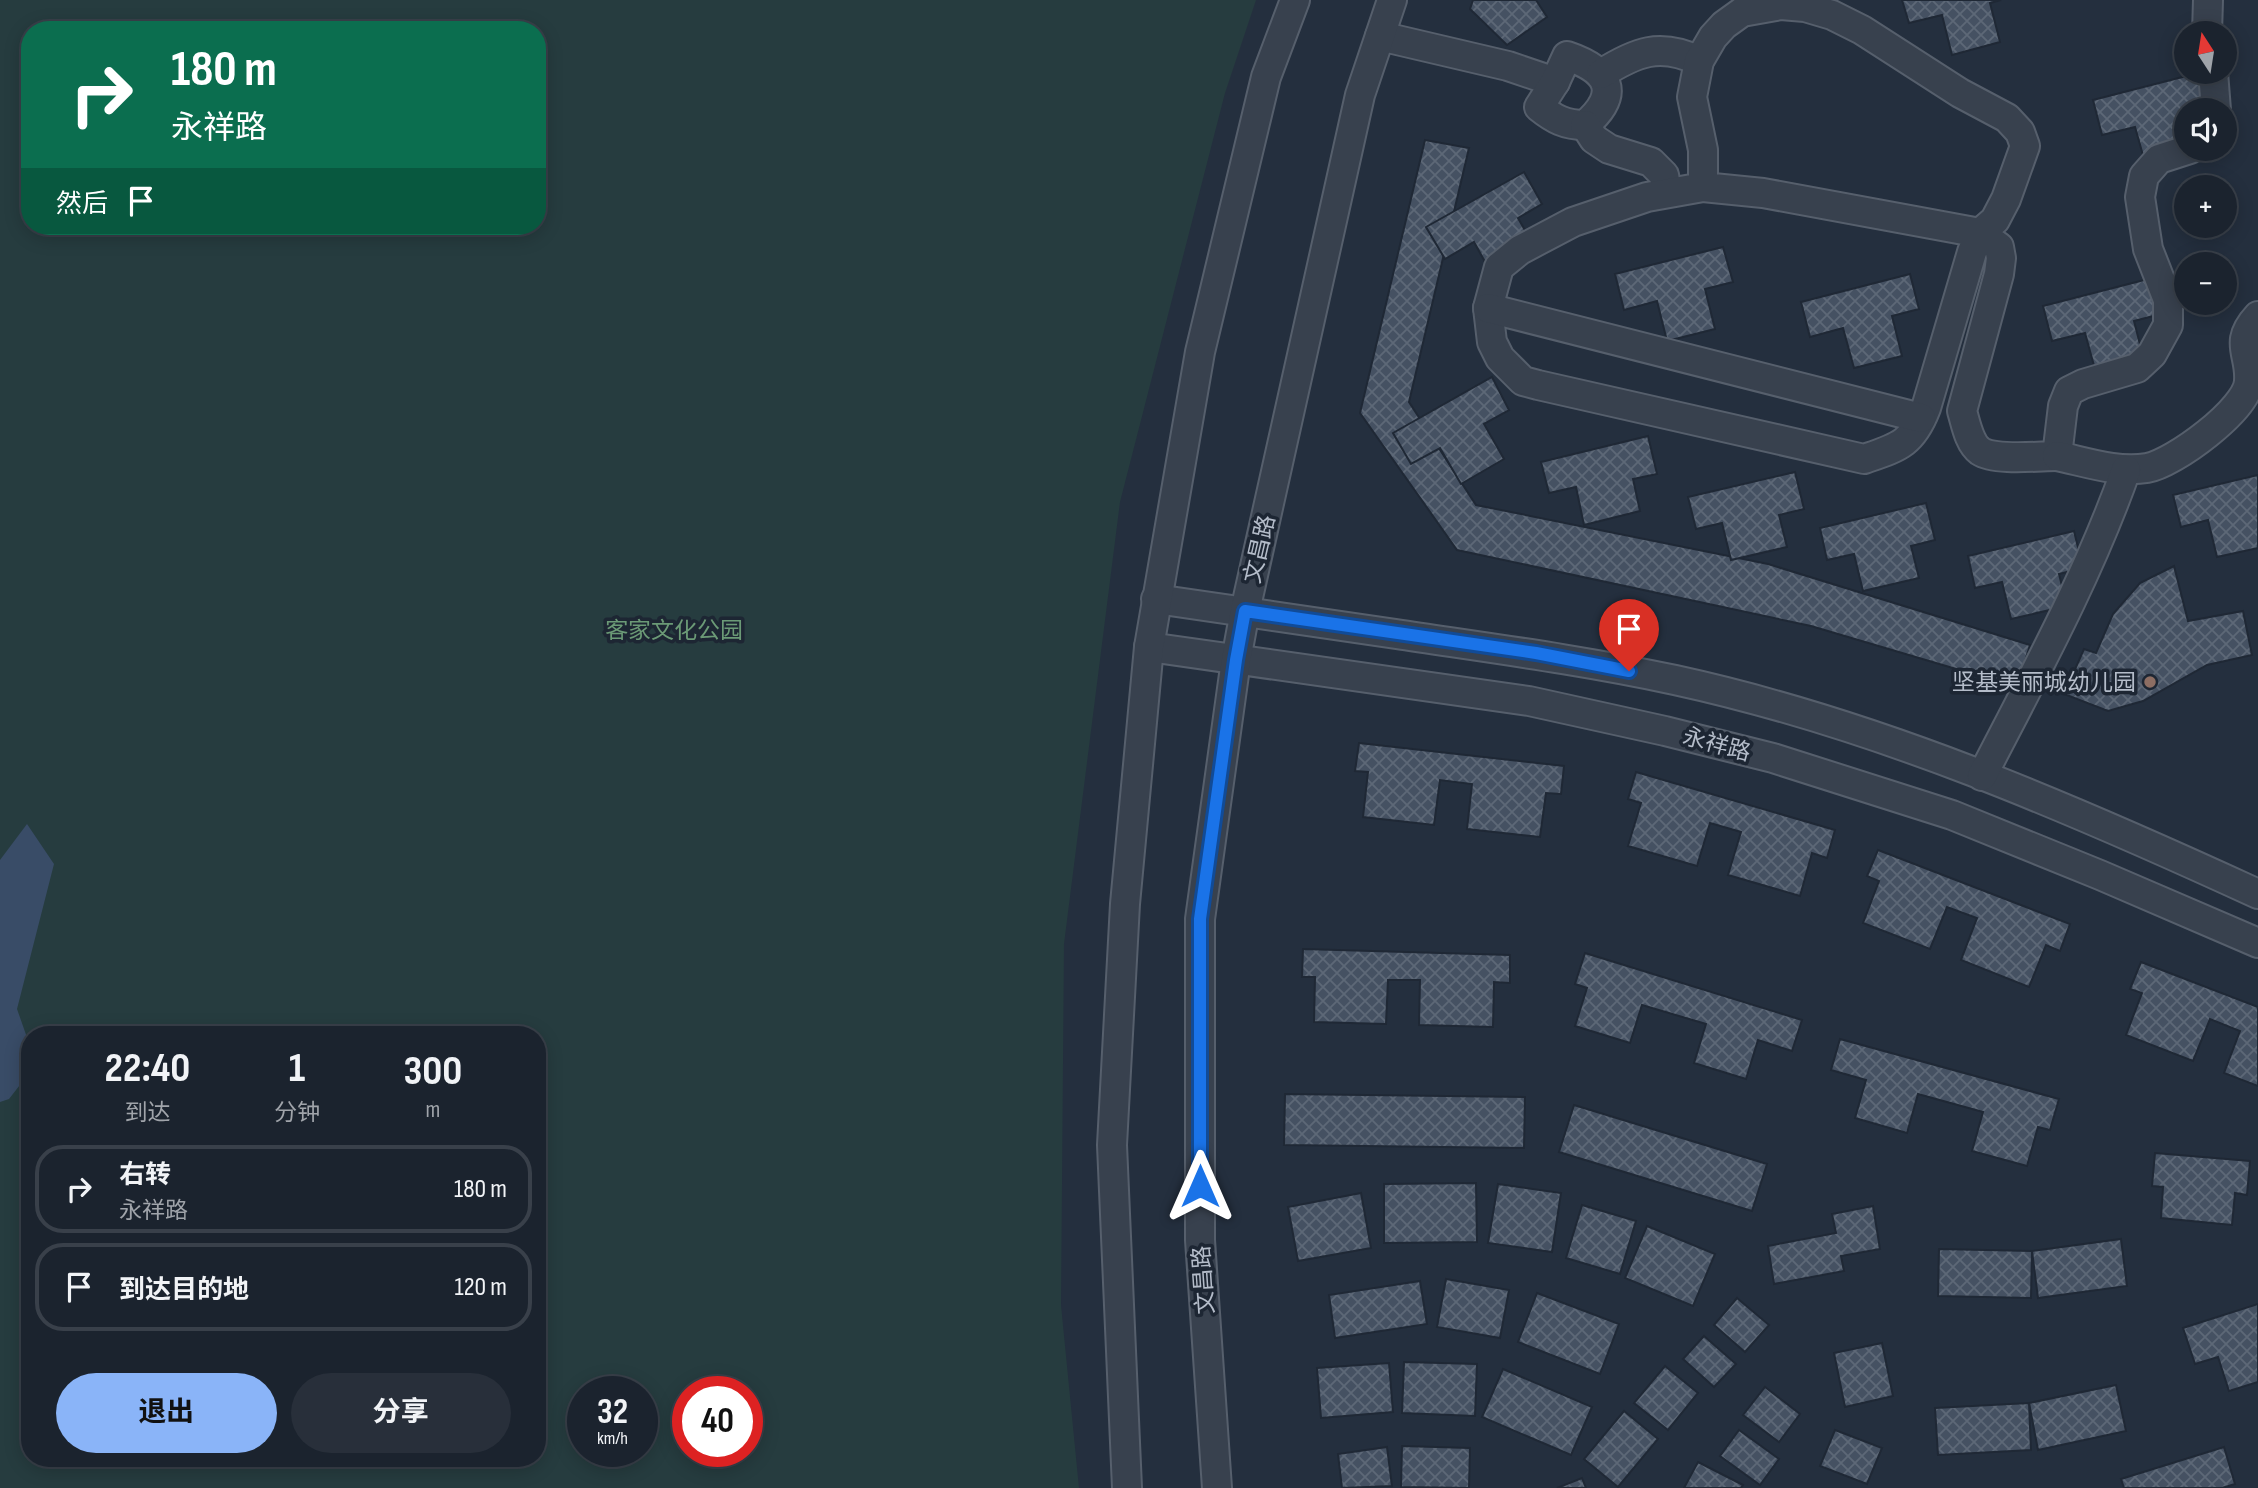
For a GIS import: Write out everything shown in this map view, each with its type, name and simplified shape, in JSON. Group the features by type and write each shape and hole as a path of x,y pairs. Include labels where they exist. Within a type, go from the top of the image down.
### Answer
{"street":[{"path":"1127,1488 1112,1145 1125,904 1149,647 1200,352 1266,77 1295,0"},
{"name":"文昌路","path":"1217,1488 1200,1240 1200,919 1245,611 1360,94 1392,0"},
{"path":"2207,21 2208,0"},
{"path":"1703,187 1703,150 1692,97 1699,61 1713,37 1738,6 1781,5 1846,9 1909,59 1961,93 2007,118 2020,132 2025,146 2006,199 1995,220 1980,233 1972,252 1921,418 1916,430 1905,442 1864,459 1523,381 1500,358 1492,342 1488,308 1499,267 1520,250 1573,222 1647,197 1703,187 1763,193 1980,233 1999,247 2001,258 1962,411 1968,433 1980,451 1996,456 2057,456 2126,470 2150,468 2172,458 2232,412 2244,398 2249,381 2244,346 2248,327 2258,316"},
{"path":"1380,36 1508,66 1555,82"},
{"path":"1601,74 1644,52 1666,50 1699,61"},
{"path":"1567,57 1583,62 1601,74 1606,84 1605,103 1598,114 1585,125 1571,125 1554,119 1539,107 1567,57"},
{"path":"1585,125 1594,139 1609,149 1651,162 1664,175 1667,192"},
{"path":"2057,456 2063,406 2069,391 2083,384 2137,368 2152,354 2168,325 2168,300 2148,249 2140,197 2144,176 2159,159 2174,154"},
{"path":"1488,308 1921,418"},
{"path":"1982,776 2074,598 2126,470"},
{"path":"1156,598 1536,653 1676,680 1784,709 1867,734 1982,776 2258,894"},
{"name":"永祥路","path":"1149,647 1529,701 1773,758 1951,815 2258,943"}],"green space":[{"name":"客家文化公园","path":"0,0 1256,0 1225,93 1120,502 1064,944 1061,1305 1079,1488 0,1488"}],"water":[{"path":"27,824 54,864 17,1009 23,1026 21,1084 9,1099 0,1102 0,860"}],"building":[{"path":"1473,0 1536,0 1547,17 1507,45 1470,9"},
{"path":"1902,0 2001,0 1990,3 2000,42 1952,55 1942,15 1909,23"},
{"path":"2174,79 2174,84 2205,84 2209,98 2174,98 2174,154 2146,166 2135,127 2102,135 2093,100"},
{"path":"1425,140 1469,148 1409,402 1476,505 1768,564 2030,645 2017,687 1811,626 1457,550 1360,413"},
{"path":"1524,172 1542,204 1518,218 1538,253 1494,278 1474,242 1445,259 1426,227"},
{"path":"1723,247 1733,282 1705,289 1715,329 1667,341 1657,301 1624,310 1615,274"},
{"path":"1910,274 1919,309 1892,316 1902,356 1854,368 1843,328 1810,337 1801,302"},
{"path":"2152,278 2161,314 2134,321 2144,360 2096,373 2085,333 2052,341 2043,306"},
{"path":"1492,377 1509,410 1484,424 1504,459 1461,484 1440,448 1411,464 1393,433"},
{"path":"1648,436 1657,474 1633,479 1640,511 1584,525 1576,487 1549,493 1541,462"},
{"path":"1795,472 1804,509 1779,515 1787,547 1731,560 1722,523 1696,529 1688,497"},
{"path":"2258,475 2258,548 2217,557 2208,520 2181,527 2173,495"},
{"path":"1926,503 1935,540 1911,546 1919,578 1863,591 1854,554 1827,560 1820,528"},
{"path":"2074,531 2083,568 2059,574 2067,606 2011,619 2002,582 1975,588 1968,556"},
{"path":"2174,566 2188,621 2243,611 2252,655 2207,665 2143,701 2108,711 2064,694 2084,649 2096,653 2113,614 2140,583"},
{"path":"1359,743 1564,766 1561,794 1546,793 1540,837 1467,829 1472,784 1440,780 1434,825 1363,817 1368,772 1355,771"},
{"path":"1636,772 1835,830 1827,858 1812,853 1800,896 1728,875 1741,832 1710,823 1697,866 1628,846 1641,803 1628,799"},
{"path":"1878,850 2070,924 2060,951 2046,945 2029,987 1961,960 1977,918 1947,907 1930,949 1863,923 1879,881 1867,876"},
{"path":"1303,949 1510,955 1510,983 1494,982 1493,1027 1419,1025 1420,980 1388,980 1386,1024 1314,1022 1315,977 1302,977"},
{"path":"1585,953 1802,1020 1792,1051 1758,1040 1746,1079 1694,1063 1706,1024 1642,1005 1630,1043 1575,1026 1587,988 1575,984"},
{"path":"2141,962 2258,1007 2258,1086 2224,1073 2240,1031 2210,1019 2193,1061 2126,1035 2142,993 2130,989"},
{"path":"1840,1039 2059,1099 2050,1130 2038,1127 2027,1166 1972,1151 1983,1112 1918,1094 1907,1133 1855,1118 1866,1080 1831,1070"},
{"path":"1285,1094 1525,1097 1524,1148 1284,1145"},
{"path":"1574,1105 1767,1164 1752,1211 1559,1152"},
{"path":"2155,1153 2250,1161 2247,1195 2235,1193 2232,1225 2161,1218 2163,1187 2152,1186"},
{"path":"1476,1183 1477,1242 1384,1243 1384,1184"},
{"path":"1498,1184 1561,1193 1552,1252 1488,1243"},
{"path":"1361,1193 1371,1248 1298,1261 1288,1207"},
{"path":"1582,1205 1636,1221 1620,1274 1566,1258"},
{"path":"1873,1206 1880,1249 1841,1256 1844,1271 1774,1284 1768,1246 1836,1233 1832,1214"},
{"path":"1647,1226 1715,1254 1693,1306 1625,1278"},
{"path":"2121,1239 2127,1286 2038,1298 2032,1251"},
{"path":"1939,1249 2032,1251 2031,1298 1938,1296"},
{"path":"1446,1279 1509,1290 1500,1338 1437,1327"},
{"path":"1420,1281 1427,1324 1335,1338 1329,1295"},
{"path":"1537,1293 1619,1324 1600,1374 1518,1342"},
{"path":"1737,1298 1769,1325 1745,1352 1714,1325"},
{"path":"2258,1304 2258,1382 2229,1391 2218,1357 2195,1364 2183,1328"},
{"path":"1704,1336 1736,1364 1714,1387 1683,1359"},
{"path":"1882,1343 1893,1396 1845,1407 1834,1353"},
{"path":"1404,1362 1477,1364 1475,1416 1402,1413"},
{"path":"1389,1363 1393,1412 1321,1418 1317,1368"},
{"path":"1665,1366 1698,1393 1668,1430 1634,1403"},
{"path":"1503,1369 1592,1407 1571,1455 1482,1417"},
{"path":"2116,1385 2126,1431 2038,1450 2029,1403"},
{"path":"1765,1387 1800,1414 1779,1442 1743,1415"},
{"path":"2029,1403 2031,1450 1938,1455 1935,1408"},
{"path":"1624,1411 1658,1439 1618,1487 1584,1459"},
{"path":"1739,1430 1779,1459 1760,1485 1720,1456"},
{"path":"1835,1430 1882,1448 1867,1484 1820,1466"},
{"path":"1402,1446 1470,1448 1469,1488 1401,1487"},
{"path":"1387,1447 1392,1486 1342,1488 1338,1454"},
{"path":"2224,1447 2235,1484 2222,1488 2124,1488 2121,1479"},
{"path":"1698,1462 1743,1485 1741,1488 1684,1488"},
{"path":"1582,1478 1586,1488 1557,1488"}],"place":[{"name":"坚基美丽城幼儿园","path":"2150,682"}],"route":[{"path":"1200,1186 1200,919 1245,611 1536,653 1629,671"}]}
